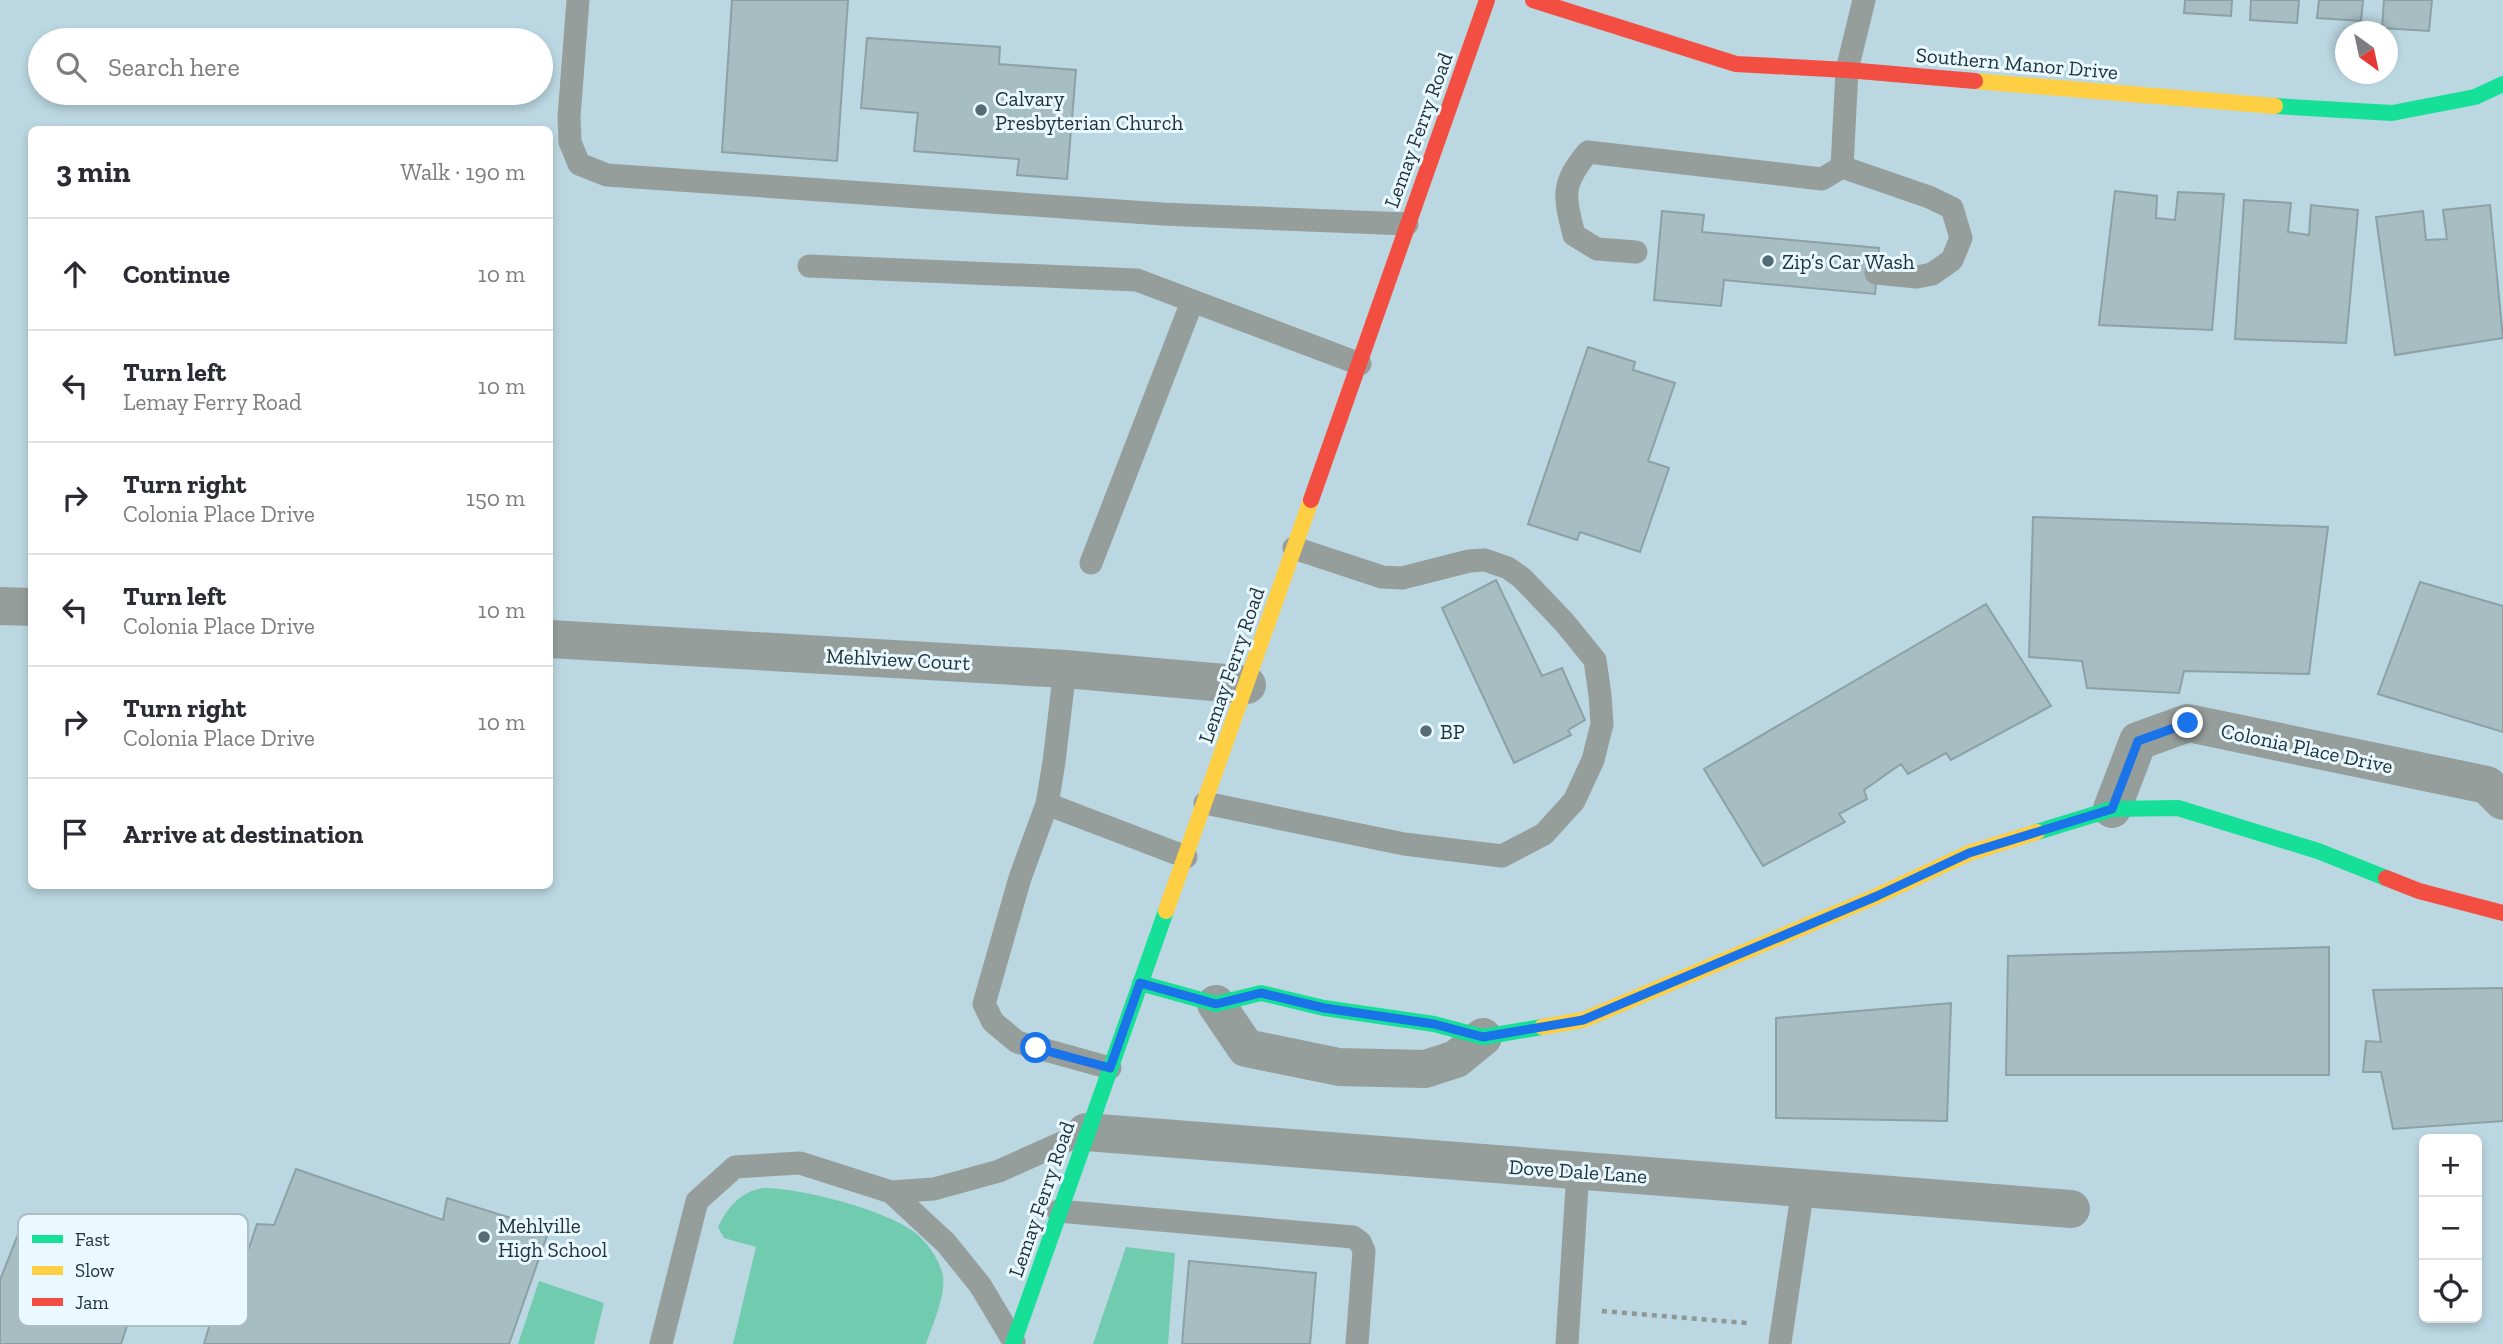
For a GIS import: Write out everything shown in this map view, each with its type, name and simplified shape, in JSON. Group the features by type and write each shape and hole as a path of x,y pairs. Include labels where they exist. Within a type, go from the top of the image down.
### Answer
{"street":[{"name":"Lemay Ferry Road","path":"1013,1343 1487,0"},
{"name":"Southern Manor Drive","path":"1533,0 1736,64 1847,70 2308,109 2392,113 2475,97 2503,84"},
{"path":"0,606 28,607"},
{"name":"Mehlview Court","path":"553,639 1065,669 1247,685"},
{"name":"Colonia Place Drive","path":"2112,809 2138,741 2188,723 2487,785 2503,801"},
{"path":"1140,983 1216,1004 1261,993 1324,1008 1434,1024 1483,1037 1583,1020 1877,896 1969,853 2112,809 2178,808 2318,851 2419,891 2503,912"},
{"path":"1216,1004 1246,1048 1339,1067 1425,1069 1456,1059 1483,1037"},
{"name":"Dove Dale Lane","path":"1086,1132 2071,1209"}],"lane":[{"path":"578,0 569,142 579,164 607,175 1162,215 1407,224"},
{"path":"1842,167 1847,70 1864,0"},
{"path":"1636,252 1597,249 1574,235 1565,199 1572,172 1588,152 1822,179 1842,167 1929,197 1952,208 1961,238 1952,260 1932,274 1916,277 1877,273"},
{"path":"809,266 1137,281 1360,364"},
{"path":"1091,563 1192,302"},
{"path":"1205,803 1404,844 1502,856 1544,834 1574,801 1593,760 1602,724 1601,695 1595,660 1564,622 1522,578 1508,568 1485,560 1469,561 1402,578 1382,577 1294,548"},
{"path":"1065,669 1047,804 1020,878 984,1004 993,1022 1017,1042 1110,1068"},
{"path":"1047,804 1185,857"},
{"path":"662,1344 697,1200 735,1167 800,1163 891,1192 933,1189 999,1171 1086,1132"},
{"path":"1567,1344 1578,1171"},
{"path":"1781,1335 1803,1188"},
{"path":"891,1192 946,1243 967,1268 980,1285 1013,1343"},
{"path":"1058,1211 1353,1237 1360,1242 1364,1251 1357,1344"}],"path":[{"path":"1570,1308 1781,1335"}],"green space":[{"path":"763,1188 841,1201 882,1215 918,1235 936,1257 943,1276 941,1301 926,1344 733,1344 756,1247 724,1238 718,1227 726,1213 741,1197"},
{"path":"1126,1247 1175,1253 1168,1344 1093,1344"},
{"path":"539,1281 604,1303 594,1344 518,1344"}],"building":[{"path":"732,0 848,0 837,161 722,152"},
{"path":"2185,0 2232,0 2231,16 2184,13"},
{"path":"2251,0 2299,0 2297,23 2250,20"},
{"path":"2319,0 2363,0 2361,21 2317,18"},
{"path":"2384,0 2432,0 2429,31 2398,29 2398,21 2382,21"},
{"name":"Calvary Presbyterian Church","path":"867,38 1000,47 999,64 1076,70 1067,179 1017,175 1019,159 914,151 918,113 861,108"},
{"path":"2115,191 2157,196 2156,218 2175,220 2178,192 2224,194 2212,330 2099,325"},
{"path":"2244,200 2291,203 2288,232 2309,235 2311,205 2358,210 2346,343 2235,339"},
{"path":"2490,205 2503,338 2395,355 2376,217 2423,211 2426,240 2447,239 2443,210"},
{"name":"Zip’s Car Wash","path":"1662,211 1704,215 1702,232 1879,248 1875,294 1724,280 1721,306 1654,300"},
{"path":"1588,347 1635,362 1633,370 1675,383 1648,461 1669,468 1640,552 1580,532 1577,540 1528,524"},
{"path":"2033,517 2328,527 2309,674 2184,671 2179,693 2087,688 2082,661 2029,657"},
{"path":"1496,580 1542,676 1562,668 1585,720 1568,730 1571,735 1514,763 1442,608"},
{"path":"2420,582 2503,606 2503,732 2378,694"},
{"path":"1986,604 2051,706 1951,760 1946,753 1908,774 1901,764 1864,790 1867,799 1839,814 1845,822 1763,866 1704,769"},
{"path":"2329,947 2329,1075 2006,1075 2008,956"},
{"path":"2503,988 2503,1121 2393,1129 2381,1072 2363,1072 2366,1041 2381,1042 2373,990"},
{"path":"1951,1003 1947,1121 1776,1118 1776,1018"},
{"path":"296,1169 443,1220 447,1198 549,1230 509,1344 204,1344 209,1326 248,1326 248,1251 257,1224 274,1225"},
{"path":"18,1235 18,1326 127,1326 121,1344 0,1344 0,1280"},
{"path":"1189,1261 1316,1273 1310,1344 1182,1344"}],"traffic: fast":[{"path":"2275,106 2392,113 2475,97 2503,84"},
{"path":"2037,832 2112,809 2178,808 2318,851 2386,878"},
{"path":"1013,1344 1166,911"},
{"path":"1140,983 1216,1004 1261,993 1324,1008 1434,1024 1483,1037 1542,1027"}],"traffic: slow":[{"path":"1975,81 2275,106"},
{"path":"1166,911 1311,500"},
{"path":"1542,1027 1583,1020 1877,896 1969,853 2037,832"}],"traffic: jam":[{"path":"1311,500 1487,0"},
{"path":"1533,0 1736,64 1975,81"},
{"path":"2386,878 2419,891 2503,913"}],"place":[{"name":"Calvary Presbyterian Church","path":"981,110"},
{"name":"Zip’s Car Wash","path":"1768,261"},
{"name":"BP","path":"1426,731"},
{"name":"Mehlville High School","path":"484,1237"}],"route":[{"path":"1036,1048 1110,1068 1140,983 1216,1004 1261,993 1324,1008 1434,1024 1483,1037 1583,1020 1877,896 1969,853 2112,809 2138,741 2188,723"}]}
